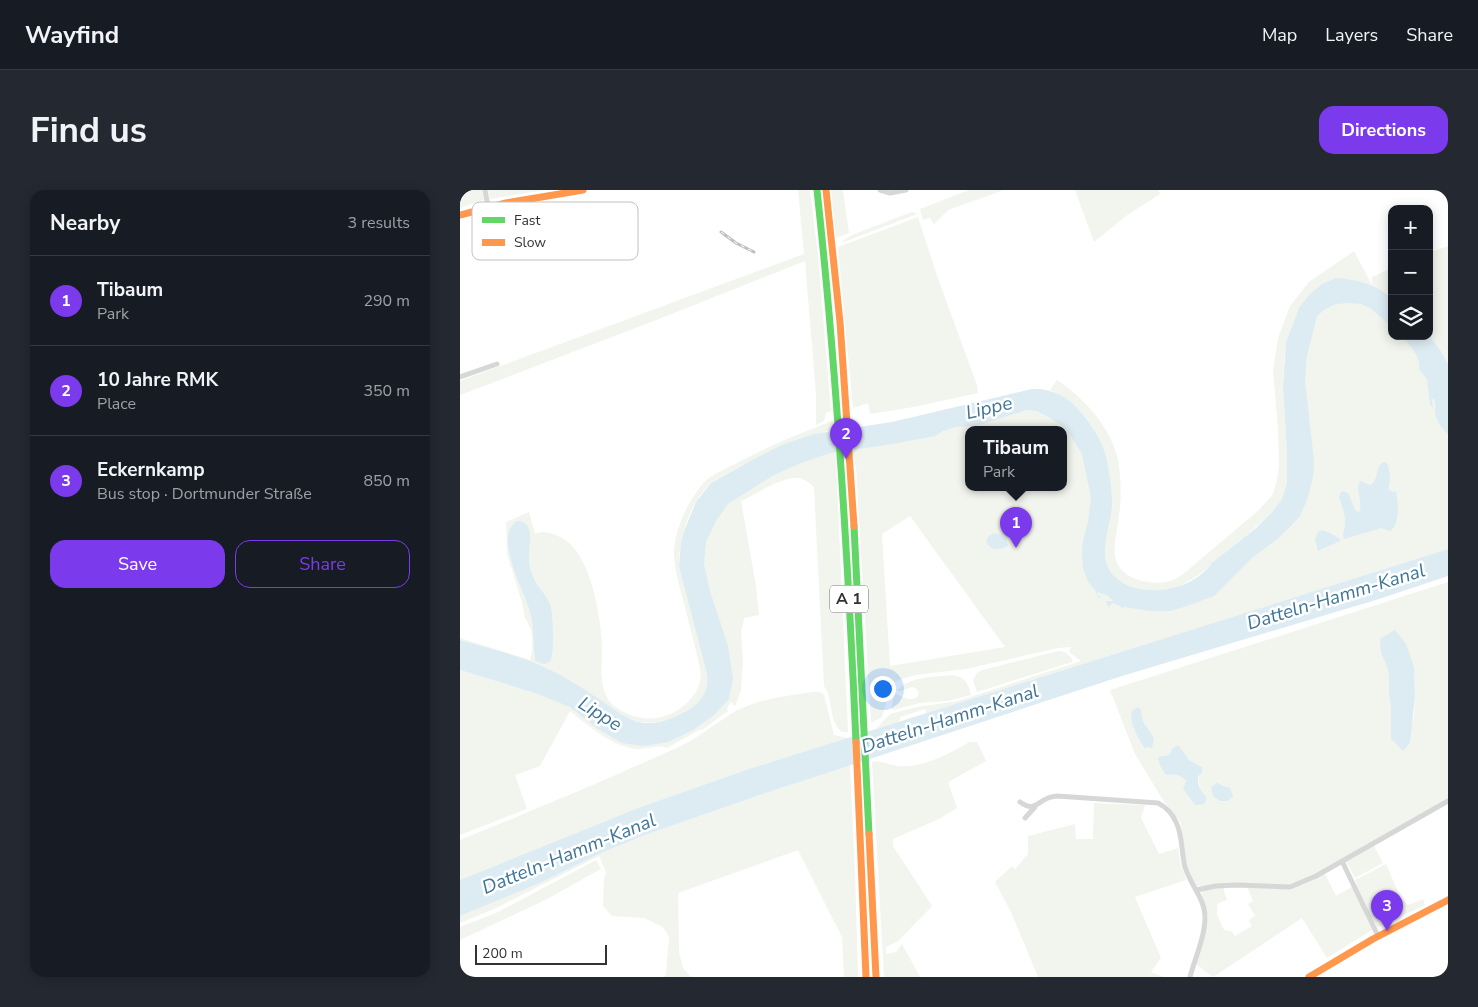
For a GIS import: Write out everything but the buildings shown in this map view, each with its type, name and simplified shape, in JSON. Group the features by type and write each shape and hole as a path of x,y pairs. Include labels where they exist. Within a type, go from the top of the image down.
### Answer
{"main road":[{"path":"512,202 583,190"},
{"name":"A 1","path":"817,190 843,481 866,977"},
{"name":"A 1","path":"826,190 852,480 876,977"},
{"path":"460,215 472,211"},
{"path":"1310,977 1378,936 1448,900"}],"street":[{"path":"880,190 890,193 906,190"},
{"path":"460,377 497,364"},
{"path":"1025,818 1047,798 1056,796 1158,803 1166,807 1178,828 1185,866 1202,903 1205,920 1190,977"},
{"path":"1020,802 1025,805 1036,806"},
{"path":"1196,890 1216,886 1237,885 1290,887 1316,876 1448,802"},
{"path":"1342,861 1378,936"}],"shaded area":[{"path":"460,190 482,190 484,200 472,202 472,204 460,208"},
{"path":"488,190 545,190 490,199"},
{"path":"798,190 810,190 818,256 831,411 826,413 824,421 816,425 816,394 805,261 460,395 460,381 804,254"},
{"path":"831,190 843,190 849,233 836,238"},
{"path":"969,190 1004,190 948,210 934,224 930,218 923,220 920,209"},
{"path":"1075,190 1158,190 1160,194 1126,216 1094,242"},
{"path":"912,212 917,214 844,242 842,241 852,235"},
{"path":"918,217 937,276 977,385 978,393 914,407 870,414 868,403 853,408 838,247"},
{"path":"1448,246 1448,364 1433,340 1433,252"},
{"path":"1354,251 1372,285 1372,277 1388,270 1388,295 1347,279 1299,308 1286,342 1284,361 1283,385 1287,483 1282,499 1272,512 1203,572 1177,587 1163,590 1147,590 1130,586 1120,581 1110,571 1105,556 1105,542 1112,500 1107,466 1099,439 1075,406 1050,390 1057,380 1084,402 1106,430 1115,450 1119,464 1121,491 1115,546 1117,564 1127,575 1142,581 1158,583 1172,581 1182,575 1259,510 1273,494 1279,465 1273,370 1278,338 1290,306 1309,282"},
{"path":"1340,291 1388,309 1388,340 1418,340 1448,405 1448,549 927,713 925,709 900,717 900,721 876,729 890,714 917,707 958,701 1081,661 1069,652 1071,647 1058,648 966,669 915,675 892,682 882,717 871,723 856,466 854,456 836,460 848,732 842,732 835,722 824,686 814,487 805,480 790,478 773,484 741,501 756,586 759,615 744,618 741,630 743,661 741,691 735,706 731,702 727,708 728,711 702,730 667,748 640,749 627,747 609,740 570,711 540,766 515,775 527,809 460,835 460,670 515,687 512,655 460,640 460,638 530,660 532,652 531,629 525,618 507,554 506,522 529,512 535,534 544,532 560,537 570,544 586,568 592,583 599,615 603,684 609,701 622,711 642,718 657,718 667,715 677,711 690,699 699,685 700,677 700,666 675,568 674,555 676,537 690,501 704,483 714,475 780,442 833,420 833,430 807,437 745,464 715,480 696,501 683,533 679,566 707,674 707,690 695,706 686,712 676,717 655,722 635,721 611,707 648,734 711,703 695,533 763,467 1032,400 1082,431 1105,581 1172,599 1285,515 1305,319","holes":["910,516 1005,647 890,666 882,534","512,525 529,550 531,573 541,591 535,659 531,614 509,554 508,537"]},
{"path":"1448,582 1448,799 1316,874 1289,885 1197,886 1184,857 1181,823 1163,800 1135,754 1110,690","holes":["1381,653 1414,667 1414,717 1403,751 1391,739 1388,669","1141,710 1143,721 1154,738 1145,749 1133,728","1178,746 1189,760 1202,767 1202,773 1198,775 1200,790 1195,805 1183,789 1186,781 1183,776 1174,774 1160,757 1167,757"]},
{"path":"1058,651 1068,654 1072,662 977,692 973,680 977,673 982,670"},
{"path":"953,675 965,681 971,695 947,701 920,703 893,710 891,708 895,694 909,699 918,696 919,692 917,689 912,687 897,691 908,682 923,678"},
{"path":"820,692 824,695 834,735 848,738 749,769 638,808 460,880 460,840 681,746 729,715 749,705 770,699"},
{"path":"969,742 977,742 986,761 948,782 957,808 939,819 893,839 893,846 932,906 898,941 886,947 886,954 896,952 902,944 920,977 884,977 872,762 899,766 926,763 954,751"},
{"path":"850,765 858,977 844,977 842,937 798,850 678,893 679,952 683,968 691,977 664,977 666,974 669,937 663,927 644,918 612,916 603,906 606,872 599,856 496,908 460,923 460,916 540,883 599,854 645,835"},
{"path":"1094,803 1145,805 1141,818 1159,854 1178,848 1186,880 1135,897 1161,958 1151,972 1164,977 1038,977 1011,912 995,882 1012,866 1015,869 1028,854 1028,836 1075,824 1076,839 1093,839"},
{"path":"1374,846 1383,863 1355,878 1346,861"},
{"path":"596,860 601,869 545,900 460,940 460,927 496,913"},
{"path":"1386,864 1400,896 1365,916 1372,930 1327,958 1302,918 1213,977 1196,964 1208,917 1201,891 1224,887 1227,900 1217,904 1217,915 1224,930 1231,931 1235,936 1252,926 1249,920 1255,916 1248,904 1253,901 1247,887 1291,888 1325,874 1336,896 1357,884 1355,880"},
{"path":"1401,898 1408,905 1423,899 1425,905 1377,928 1370,914"}],"water":[{"name":"Lippe","path":"1336,278 1366,284 1388,295 1388,324 1370,308 1361,304 1336,304 1317,316 1307,356 1305,381 1314,460 1313,477 1308,497 1300,516 1290,527 1252,558 1214,596 1170,611 1122,608 1113,603 1108,607 1106,601 1113,601 1107,595 1098,592 1097,594 1102,599 1098,597 1088,582 1083,568 1083,541 1091,498 1082,454 1067,432 1067,426 1062,426 1037,411 1027,410 975,426 956,427 935,436 830,453 774,475 728,504 716,521 706,542 704,564 710,591 728,646 733,678 729,699 714,715 693,730 668,742 644,746 622,743 598,729 570,707 535,693 460,670 460,640 513,655 544,667 632,720 654,723 677,716 690,709 702,698 707,685 707,674 679,566 684,531 696,502 711,483 782,445 814,434 892,422 1032,389 1046,390 1058,394 1069,401 1079,410 1101,442 1108,465 1112,498 1105,548 1107,564 1111,572 1124,583 1141,589 1174,588 1189,582 1202,574 1212,563 1256,528 1282,499 1287,483 1283,385 1286,342 1299,308 1309,295 1322,284"},
{"path":"1405,340 1433,340 1448,364 1448,434 1441,427 1436,417 1434,399 1432,399 1433,409 1430,404 1427,379 1419,369 1417,356"},
{"path":"1384,462 1387,463 1389,473 1390,483 1388,489 1393,492 1396,491 1398,512 1396,523 1390,531 1381,528 1344,539 1345,519 1339,497 1341,492 1344,491 1349,494 1354,508 1357,512 1360,511 1359,483 1360,481 1370,485 1373,483 1379,467"},
{"path":"517,521 523,522 529,529 531,572 551,608 553,651 550,661 543,664 535,659 530,612 512,565 509,551 508,539 510,529"},
{"path":"1322,530 1332,534 1340,539 1340,541 1318,551 1315,539 1318,532"},
{"path":"994,533 1004,537 1007,540 1008,546 998,549 990,547 986,541"},
{"name":"Datteln-Hamm-Kanal","path":"1448,549 1448,576 1379,599 1122,676 757,796 645,835 599,854 540,883 460,916 460,880 638,808 749,769"},
{"path":"1395,630 1406,644 1414,667 1415,697 1410,743 1403,751 1391,739 1388,669 1381,653 1380,639"},
{"path":"1138,707 1141,710 1143,721 1154,738 1152,748 1148,747 1145,749 1133,726 1132,711"},
{"path":"1178,745 1189,760 1202,767 1202,773 1198,776 1198,779 1200,789 1206,796 1204,804 1195,805 1183,789 1186,781 1177,775 1166,775 1160,765 1158,758 1170,754 1172,749"},
{"path":"1217,783 1230,788 1233,796 1228,801 1220,801 1213,796 1211,787"}],"railway":[{"path":"721,232 736,243 754,252"}],"traffic: fast":[{"path":"817,190 841,466 856,742"},
{"path":"854,526 869,834"}],"traffic: slow":[{"path":"512,202 583,190"},
{"path":"826,190 840,322 854,526"},
{"path":"460,215 472,212"},
{"path":"856,742 866,977"},
{"path":"869,834 876,977"},
{"path":"1309,977 1373,939 1448,900"}],"place":[{"name":"10 Jahre RMK","path":"846,459"},
{"name":"Tibaum","path":"1016,548"},
{"name":"Eckernkamp","path":"1387,931"}]}
